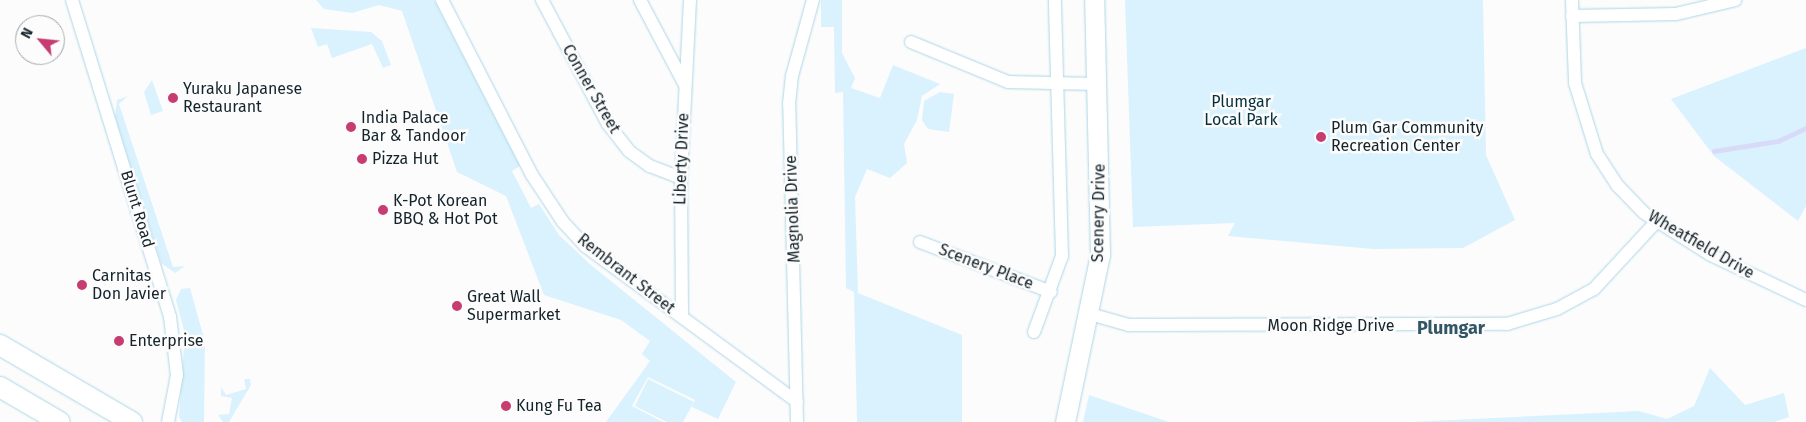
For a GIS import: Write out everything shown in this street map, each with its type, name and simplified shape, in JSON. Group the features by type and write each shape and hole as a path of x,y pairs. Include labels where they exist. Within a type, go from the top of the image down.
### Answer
{"main road":[{"path":"0,345 132,422"},
{"path":"0,387 60,422"}],"street":[{"name":"Blunt Road","path":"72,0 170,317 176,375 168,422"},
{"name":"Rembrant Street","path":"442,0 532,175 563,222 585,246 797,402"},
{"name":"Conner Street","path":"542,0 608,124 629,150 650,166 681,178"},
{"path":"640,0 685,85"},
{"name":"Liberty Drive","path":"682,317 681,178 690,0"},
{"name":"Magnolia Drive","path":"797,422 789,104 813,0"},
{"path":"1034,332 1051,292 1062,253 1055,0"},
{"name":"Scenery Drive","path":"1064,422 1072,377 1090,314 1100,255 1094,0"},
{"name":"Wheatfield Drive","path":"1572,0 1575,83 1597,154 1618,186 1657,221 1709,254 1806,300"},
{"path":"1572,16 1676,14 1735,0"},
{"path":"911,42 1004,81 1057,86 1097,84"},
{"name":"Moon Ridge Drive","path":"1090,314 1129,325 1507,324 1557,309 1594,289 1657,221"},
{"name":"Scenery Place","path":"920,242 1051,292"}],"green space":[{"path":"316,0 434,0 520,166 512,171 531,208 539,204 559,235 591,265 736,382 718,419 692,407 695,400 648,377 632,406 663,422 606,422 650,361 642,354 650,341 621,320 544,295 506,196 457,172 402,11 379,5 352,13 324,9"},
{"path":"821,0 842,0 842,53 855,78 851,88 880,98 893,65 940,84 922,96 917,120 904,144 907,163 890,178 867,169 855,197 858,293 962,335 962,422 857,422 854,292 846,288 843,92 835,93 834,27 821,27"},
{"name":"Plumgar Local Park","path":"1125,0 1483,0 1486,155 1515,220 1463,248 1373,249 1228,236 1235,223 1133,227"},
{"path":"311,28 371,32 382,41 391,65 383,68 372,44 332,58 327,44 318,47"},
{"path":"1806,48 1806,206 1798,221 1714,156 1671,99"},
{"path":"152,80 163,111 151,115 144,92"},
{"path":"940,92 954,94 949,132 928,129 922,120 924,101"},
{"path":"128,96 119,104 173,267 185,266 175,273 161,263 115,116 117,100"},
{"path":"190,288 205,342 204,422 182,422 179,417 185,334 176,300 181,289"},
{"path":"1710,368 1745,405 1784,393 1789,417 1774,422 1410,422 1639,411 1667,419 1694,406"},
{"path":"244,379 250,379 251,385 229,422 223,422 218,415 229,414 232,398 221,396 221,387 226,395 246,389"},
{"path":"648,379 694,402 683,422 667,422 635,406"},
{"path":"1089,395 1169,422 1083,422"}],"waterway":[{"path":"1714,151 1778,141 1806,128"}],"place":[{"name":"Yuraku Japanese Restaurant","path":"173,98"},
{"name":"India Palace Bar & Tandoor","path":"351,127"},
{"name":"Plum Gar Community Recreation Center","path":"1321,137"},
{"name":"Pizza Hut","path":"362,159"},
{"name":"K-Pot Korean BBQ & Hot Pot","path":"383,210"},
{"name":"Carnitas Don Javier","path":"82,285"},
{"name":"Great Wall Supermarket","path":"457,306"},
{"name":"Enterprise","path":"119,341"},
{"name":"Kung Fu Tea","path":"506,406"}],"district":[{"name":"Plumgar","path":"1451,328"}]}
